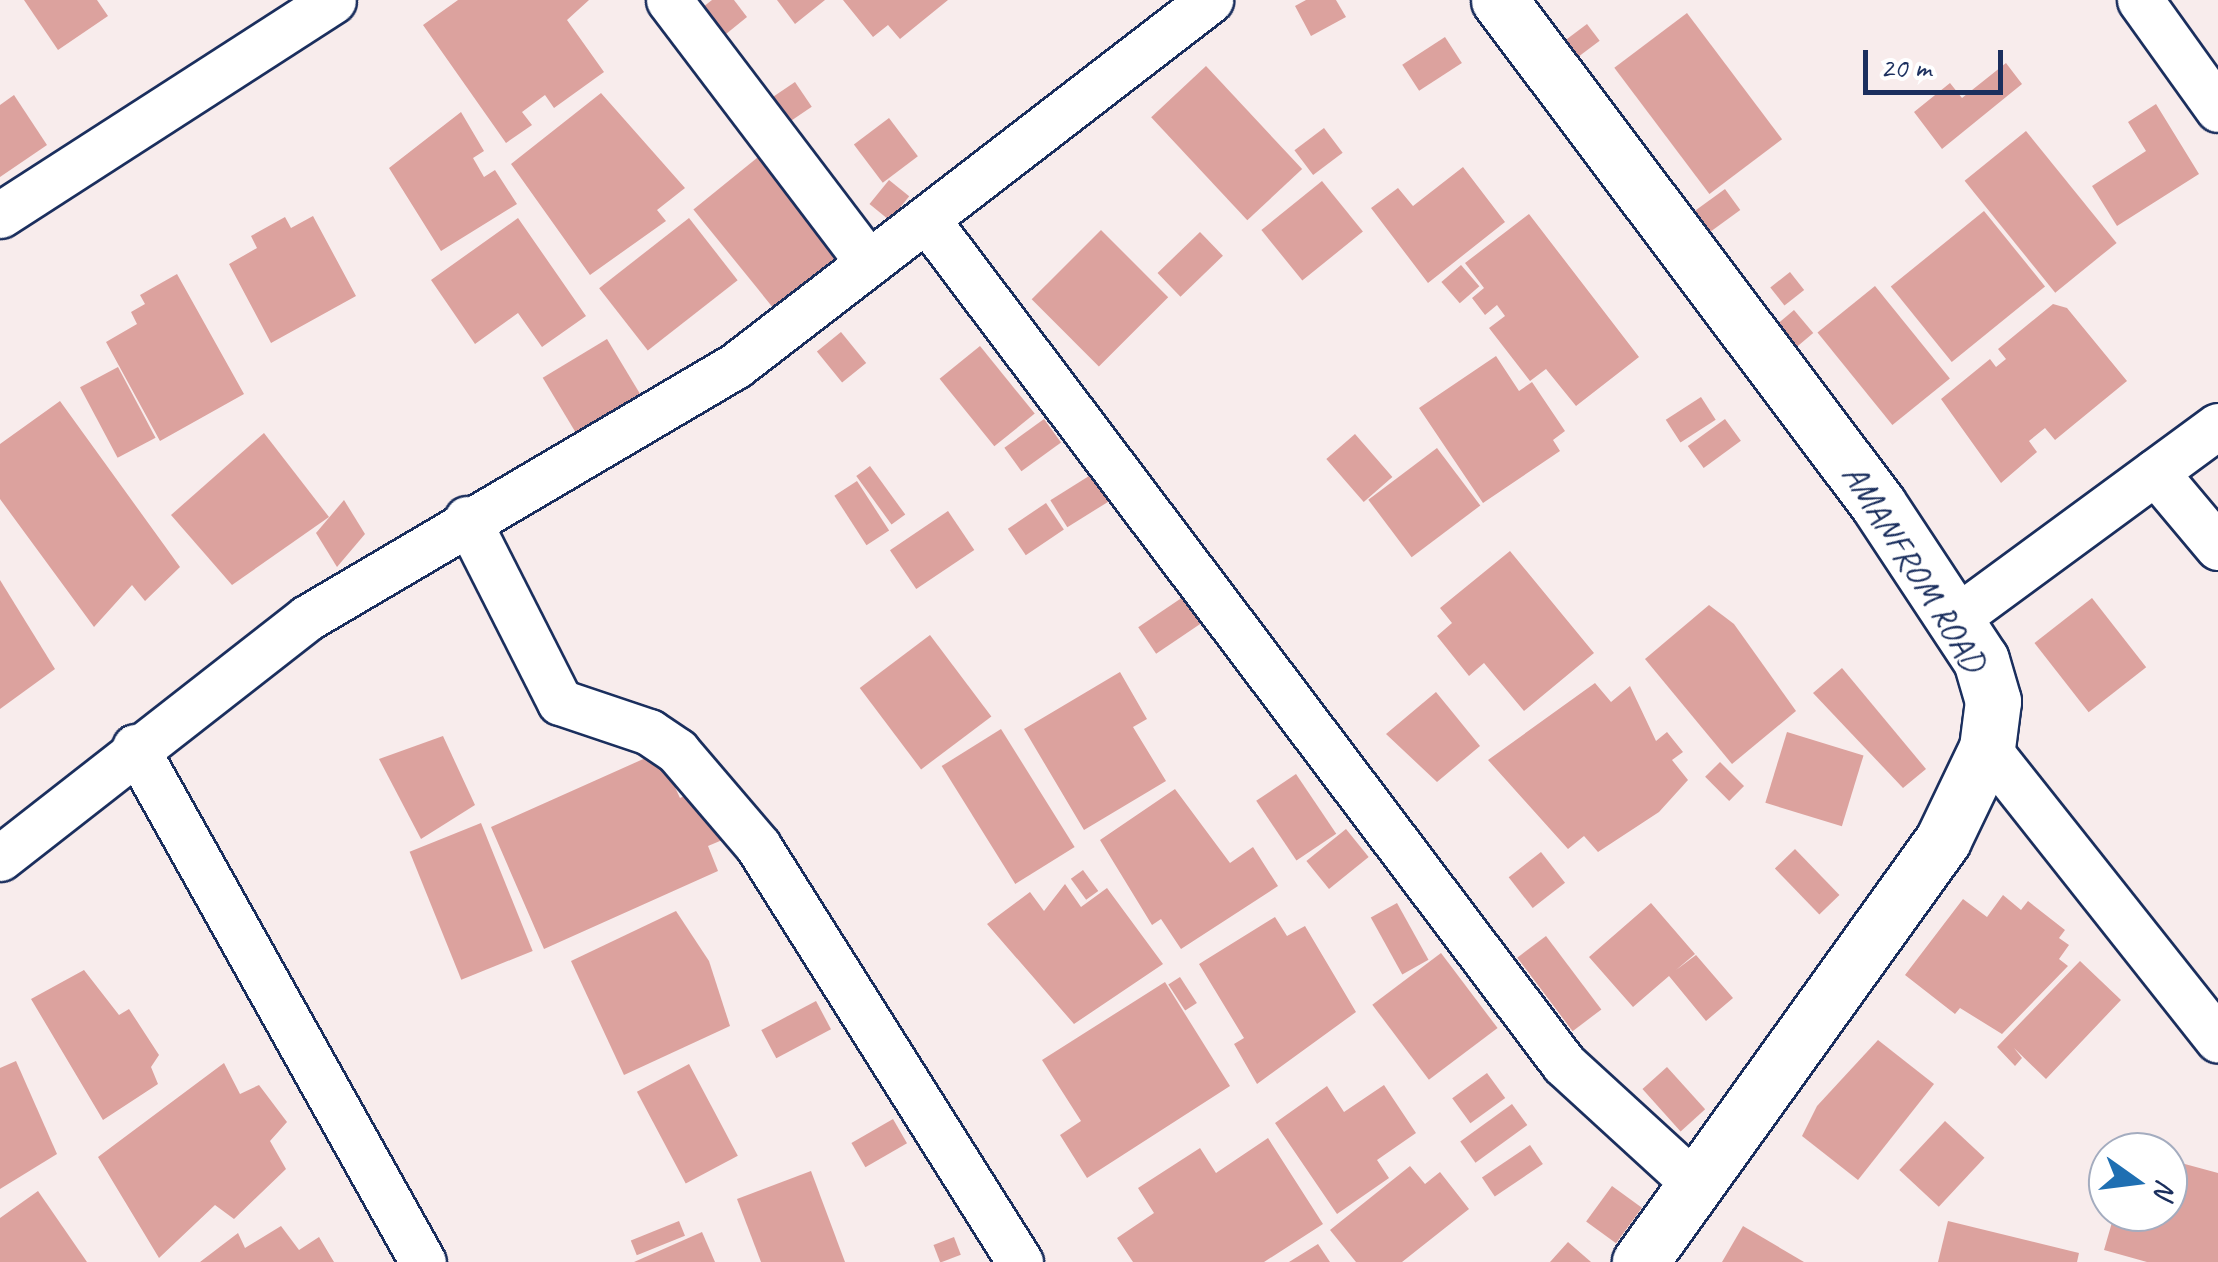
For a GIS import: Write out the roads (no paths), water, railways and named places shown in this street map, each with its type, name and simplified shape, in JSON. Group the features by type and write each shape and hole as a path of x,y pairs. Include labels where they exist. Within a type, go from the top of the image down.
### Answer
{"street":[{"path":"0,214 332,0"},
{"path":"669,0 868,262"},
{"path":"0,858 135,746 307,618 467,519 649,423 927,220 1210,0"},
{"name":"AMANFROM ROAD","path":"1499,0 1623,154 1955,618 1993,701 1987,748 1943,840 1640,1262"},
{"path":"2140,0 2218,109"},
{"path":"927,220 1564,1064 1694,1183"},
{"path":"1955,618 2218,426"},
{"path":"2155,472 2218,546"},
{"path":"467,519 518,634 560,702 599,722 650,732 705,778 758,846 1020,1262"},
{"path":"135,746 423,1262"},
{"path":"1987,748 2218,1038"}]}
